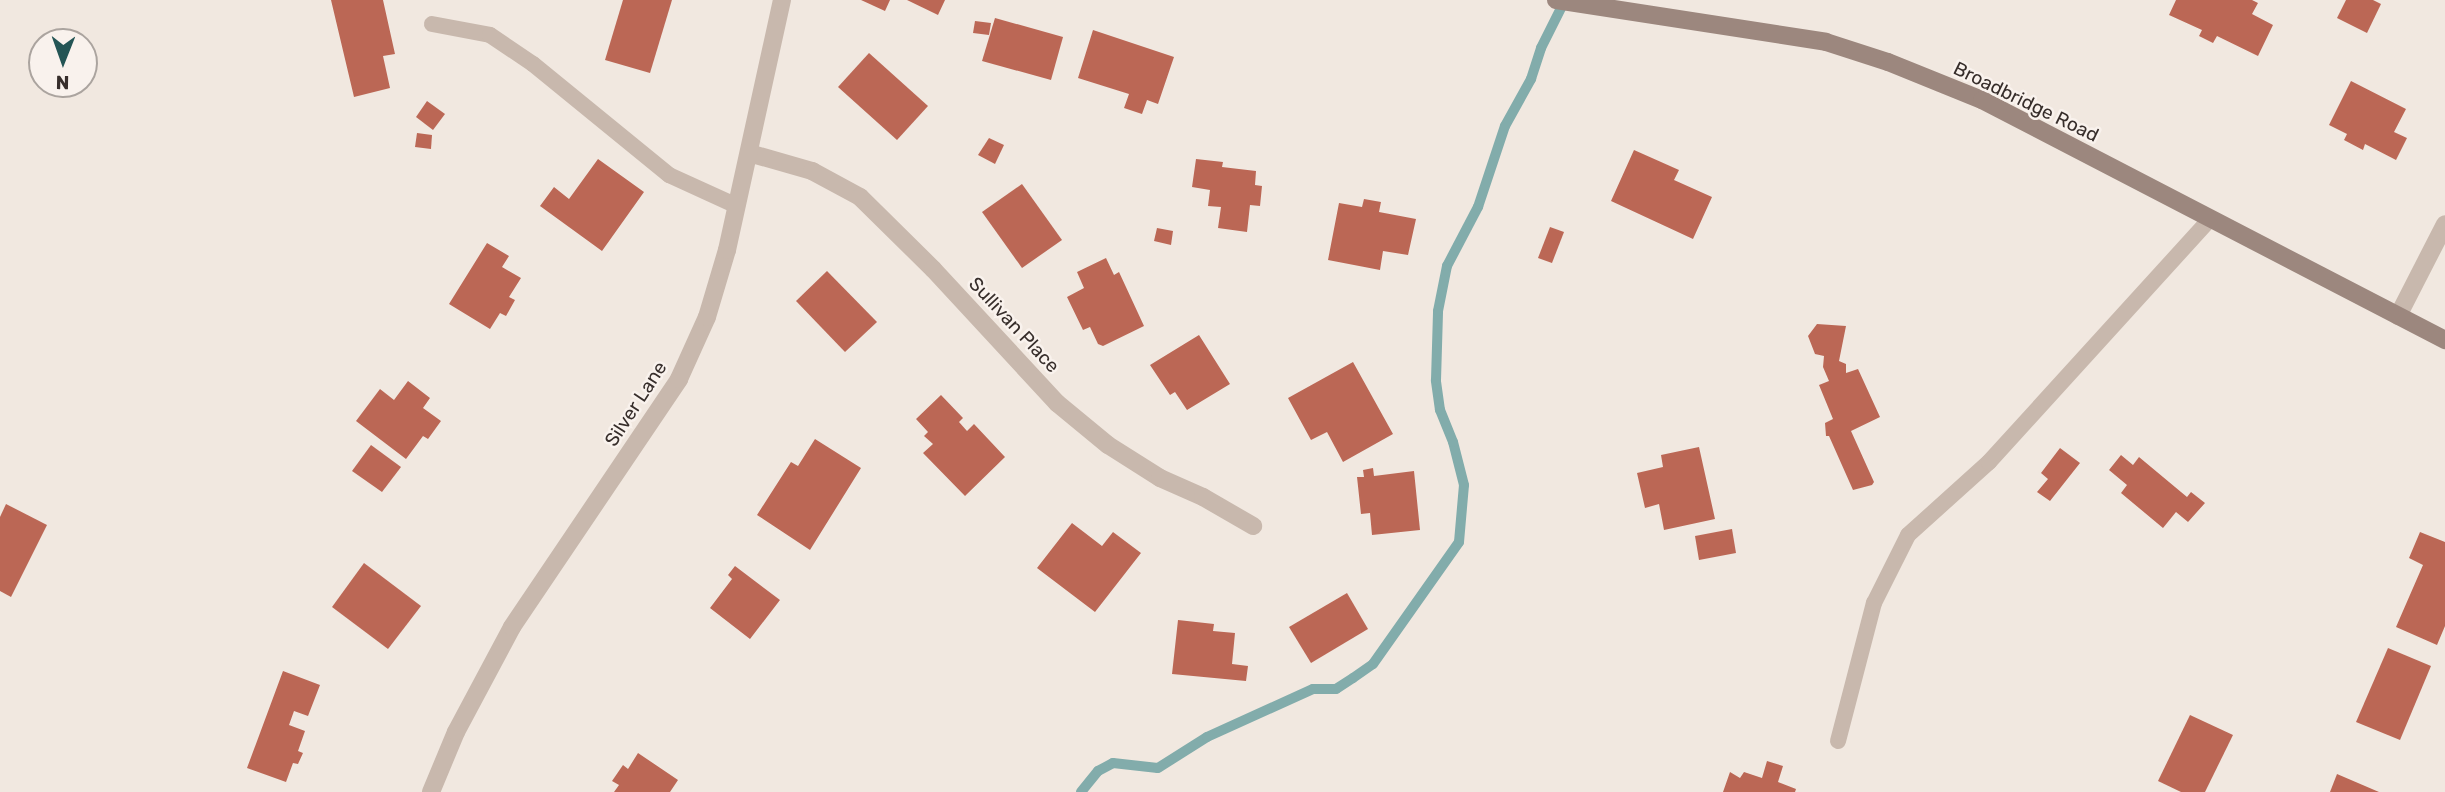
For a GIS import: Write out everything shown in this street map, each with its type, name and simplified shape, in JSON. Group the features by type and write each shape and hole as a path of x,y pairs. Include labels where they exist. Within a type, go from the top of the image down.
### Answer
{"main road":[{"name":"Broadbridge Road","path":"1556,0 1826,42 1888,62 1982,100 2445,340"}],"street":[{"name":"Silver Lane","path":"432,792 456,732 512,626 679,379 706,317 737,206 782,0"},
{"name":"Sullivan Place","path":"748,153 812,171 860,197 933,269 1057,403 1108,445 1160,478 1203,497 1253,526"},
{"path":"2398,316 2445,223"}],"lane":[{"path":"432,24 490,35 533,64 669,175 737,206"},
{"path":"1838,741 1874,603 1908,535 1989,462 2210,219"}],"building":[{"path":"331,0 383,0 395,54 383,56 390,88 354,97"},
{"path":"623,0 672,0 650,73 605,60"},
{"path":"861,0 890,0 885,11"},
{"path":"907,0 945,0 938,15"},
{"path":"2176,0 2252,0 2258,3 2252,14 2273,25 2258,56 2217,36 2213,43 2199,36 2202,30 2169,15"},
{"path":"2346,0 2373,0 2381,4 2367,33 2337,18"},
{"path":"995,18 1063,37 1051,80 982,61"},
{"path":"975,21 991,23 989,35 973,33"},
{"path":"1093,30 1174,57 1158,104 1147,100 1142,114 1124,108 1129,94 1078,78"},
{"path":"869,53 928,106 897,140 838,87"},
{"path":"2351,81 2406,109 2394,132 2407,138 2396,160 2365,144 2363,150 2344,140 2347,134 2329,125"},
{"path":"427,101 445,114 433,130 416,117"},
{"path":"417,133 432,135 431,149 415,147"},
{"path":"989,138 1004,145 995,164 978,155"},
{"path":"1634,150 1679,170 1674,180 1712,197 1693,239 1611,201"},
{"path":"598,159 644,192 602,251 540,206 554,187 569,199"},
{"path":"1196,159 1223,162 1222,167 1256,171 1255,185 1262,186 1260,206 1250,205 1247,232 1218,228 1221,207 1208,206 1210,190 1192,187"},
{"path":"1022,184 1062,240 1022,268 982,212"},
{"path":"1364,199 1381,202 1379,212 1416,219 1408,255 1383,251 1380,270 1328,260 1339,203 1362,207"},
{"path":"1550,227 1564,232 1552,263 1538,258"},
{"path":"1157,228 1173,231 1171,245 1154,241"},
{"path":"487,243 509,256 502,267 521,278 509,297 515,300 506,316 500,313 490,329 449,304"},
{"path":"1106,258 1114,275 1119,272 1144,326 1103,346 1098,344 1090,327 1083,330 1067,297 1084,288 1077,272"},
{"path":"827,271 877,322 845,352 796,301"},
{"path":"1817,324 1846,326 1839,361 1846,364 1846,373 1858,369 1880,417 1851,431 1874,482 1872,485 1853,490 1829,436 1826,436 1825,423 1833,419 1819,385 1829,381 1823,367 1824,356 1815,354 1808,336"},
{"path":"1199,335 1230,384 1187,410 1175,392 1170,395 1150,365"},
{"path":"1353,362 1393,434 1343,462 1327,432 1311,440 1288,398"},
{"path":"408,381 430,398 423,408 441,421 428,439 423,436 406,459 356,421 380,389 394,400"},
{"path":"941,395 963,418 959,422 967,431 974,424 1005,457 965,496 923,453 933,444 924,436 928,432 916,419"},
{"path":"815,439 861,468 810,550 757,515 791,462 798,466"},
{"path":"371,445 401,467 382,492 352,471"},
{"path":"1699,447 1715,519 1664,530 1659,504 1645,508 1637,473 1663,467 1661,455"},
{"path":"2060,448 2080,463 2050,501 2037,492 2048,479 2041,473"},
{"path":"2121,455 2133,465 2139,457 2187,497 2191,492 2205,503 2188,522 2176,512 2163,528 2121,493 2127,485 2109,470"},
{"path":"1373,468 1374,476 1414,471 1420,530 1372,535 1370,513 1361,514 1357,477 1364,477 1363,470"},
{"path":"6,504 47,525 11,597 0,591 0,517"},
{"path":"1072,523 1102,546 1113,532 1141,553 1095,612 1037,568"},
{"path":"1732,529 1736,553 1699,560 1695,536"},
{"path":"2420,532 2445,542 2445,626 2437,645 2396,627 2423,565 2409,558"},
{"path":"364,563 421,606 388,649 332,607"},
{"path":"735,566 780,600 750,639 710,608 732,579 728,575"},
{"path":"1347,593 1368,629 1311,663 1289,627"},
{"path":"1178,620 1214,624 1213,631 1235,633 1232,664 1248,666 1246,681 1172,674"},
{"path":"2388,648 2431,666 2400,740 2356,722"},
{"path":"283,671 320,685 308,716 294,711 289,725 305,731 298,751 303,753 298,764 293,763 286,782 247,768"},
{"path":"2190,715 2233,735 2205,792 2181,792 2158,781"},
{"path":"638,753 678,780 670,792 614,792 619,785 612,781 623,765 628,769"},
{"path":"1767,761 1783,766 1778,782 1796,789 1795,792 1723,792 1730,772 1740,778 1744,772 1762,778"},
{"path":"2337,774 2379,792 2330,792"}],"waterway":[{"path":"1081,792 1098,771 1113,763 1158,768 1207,737 1313,689 1336,689 1353,678 1373,664 1459,542 1464,485 1453,442 1440,410 1436,380 1438,311 1447,266 1478,207 1505,126 1531,79 1541,48 1565,0"}]}
